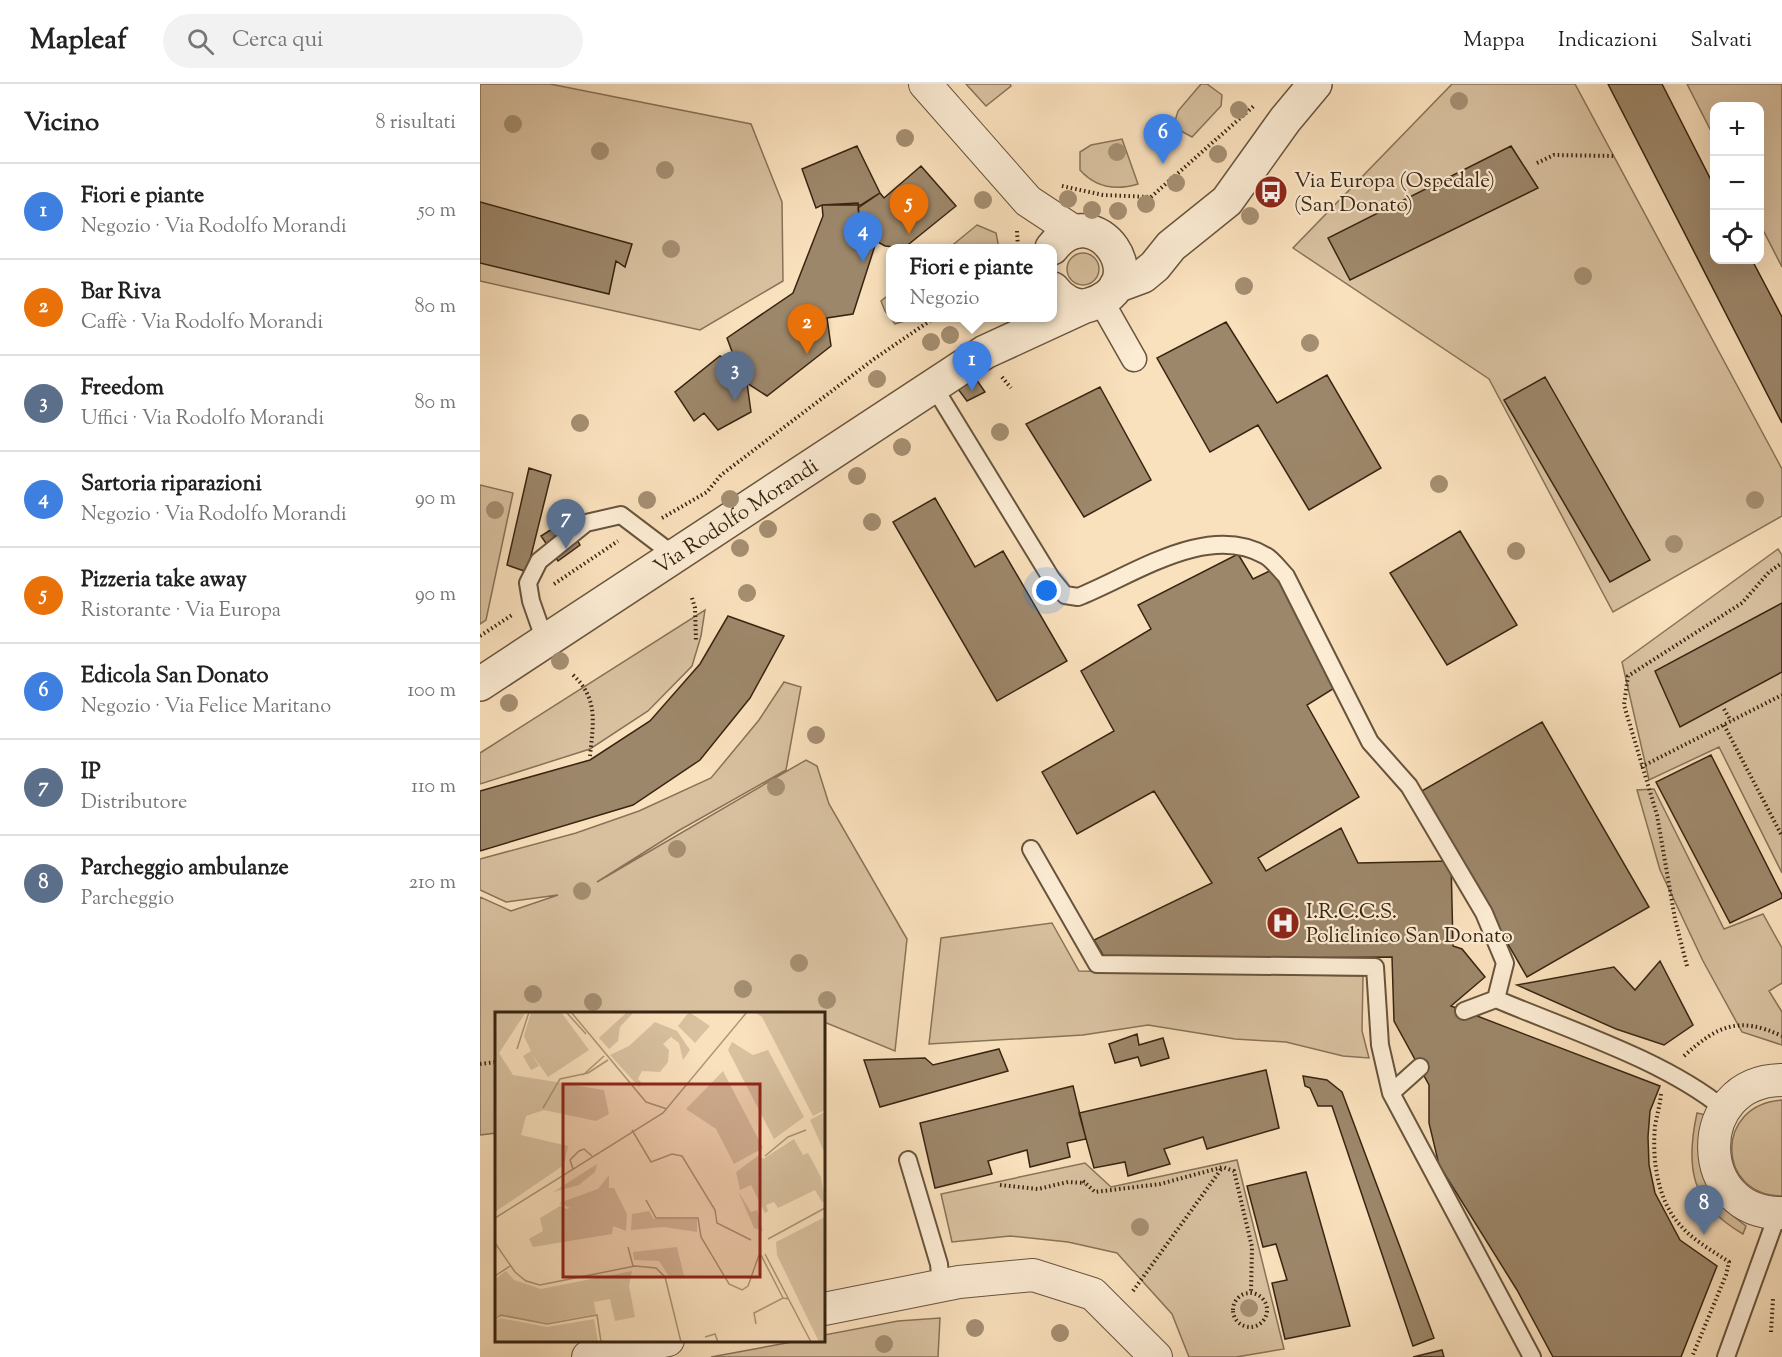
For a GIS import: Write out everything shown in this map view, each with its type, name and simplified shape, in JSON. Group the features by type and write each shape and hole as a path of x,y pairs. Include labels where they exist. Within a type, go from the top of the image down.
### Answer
{"street":[{"path":"925,84 1040,193 1064,240 1087,231 1136,250 1171,246"},
{"name":"Via Rodolfo Morandi","path":"1057,319 1143,276 1155,266 1171,246 1227,201 1285,120 1315,84"},
{"path":"1040,193 1044,244"},
{"path":"1101,298 1120,262 1108,241"},
{"path":"1057,295 1071,304 1101,298"},
{"path":"1101,298 1134,359"},
{"name":"Via Rodolfo Morandi","path":"992,349 1019,322"},
{"name":"Via Rodolfo Morandi","path":"480,684 992,349 1050,322"},
{"path":"1780,1213 1749,1205 1733,1193 1721,1177 1713,1148 1716,1128 1724,1109 1748,1088 1763,1082 1782,1080"},
{"path":"825,1309 941,1286 1033,1275 1093,1294 1156,1357"},
{"path":"588,1357 663,1342"}],"lane":[{"path":"934,387 1051,578 1065,595 1078,597 1163,558 1202,546 1237,545 1267,556 1286,576 1370,742 1409,786 1484,913 1505,963 1496,999"},
{"path":"545,641 531,601 528,583 540,561 586,523 621,515 675,556"},
{"path":"1031,849 1097,964 1375,967 1380,1045 1391,1094 1532,1357"},
{"path":"1464,1011 1496,999 1667,1071 1702,1091 1724,1109"},
{"path":"1391,1094 1420,1067"},
{"path":"908,1160 939,1264 941,1286"},
{"path":"1726,1357 1780,1213"}],"path":[{"path":"1040,193 1071,186 1103,195 1151,197 1259,101"},
{"path":"1537,163 1554,155 1615,156"},
{"path":"480,636 616,542 707,492 721,475 874,359 928,322"},
{"path":"1687,966 1675,919 1657,815 1624,705 1628,676 1742,603 1769,572 1782,563"},
{"path":"692,598 695,608 696,641"},
{"path":"573,675 581,682 594,708 590,756"},
{"path":"1641,767 1782,695"},
{"path":"1724,709 1731,721"},
{"path":"1724,725 1782,836"},
{"path":"480,1064 495,1062"},
{"path":"1115,1316 1223,1167"},
{"path":"1000,1185 1038,1189 1068,1182 1084,1182 1095,1192 1160,1184 1223,1167 1234,1171 1252,1247 1251,1292"},
{"path":"1666,1218 1672,1214"},
{"path":"1681,1227 1729,1262 1726,1275 1692,1357"},
{"path":"1251,1292 1265,1302 1267,1313 1262,1323 1245,1327 1240,1325 1233,1316 1233,1304 1240,1295 1251,1292"}],"shaded area":[{"path":"480,84 550,84 751,124 782,202 783,281 700,330 480,281"},
{"path":"966,84 1010,84 1011,86 986,106"},
{"path":"1201,84 1207,84 1222,95 1221,106 1192,137 1179,130 1175,121 1178,111"},
{"path":"1452,84 1575,84 1782,469 1782,516 1613,612 1489,379 1293,248"},
{"path":"1687,84 1782,84 1782,267 1764,232 1764,102 1710,102 1710,129"},
{"path":"1122,139 1138,184 1121,187 1106,186 1093,181 1080,170 1080,152 1091,145"},
{"path":"977,225 996,233 998,244 954,244"},
{"path":"1083,253 1094,258 1099,269 1094,280 1083,285 1072,280 1067,269 1072,258"},
{"path":"886,297 886,312 885,311 881,301"},
{"path":"480,485 513,493 486,620 480,624"},
{"path":"1778,549 1782,555 1782,873 1719,747 1649,780 1622,662"},
{"path":"705,610 701,636 692,666 648,711 590,749 480,784 480,753"},
{"path":"784,682 801,687 786,770 678,831 597,882 806,760 817,766 829,804 907,939 895,1051 825,1022 825,1012 495,1012 495,1133 480,1135 480,897 511,911 558,895 506,902 480,890 480,859 576,833 639,811 711,778 759,720"},
{"path":"1654,789 1724,929 1763,914 1782,948 1782,983 1769,991 1782,1012 1782,1045 1742,1032 1703,961 1660,870 1637,790"},
{"path":"1052,923 1079,971 1363,976 1362,1031 1369,1058 1343,1056 1286,1042 1235,1039 1148,1025 1083,1035 929,1044 941,938"},
{"path":"1782,1100 1782,1196 1760,1192 1745,1182 1735,1167 1732,1150 1735,1132 1744,1117 1760,1105"},
{"path":"1697,1113 1706,1115 1701,1150 1705,1178 1720,1203 1746,1226 1743,1234 1712,1210 1702,1197 1696,1183 1692,1151"},
{"path":"1237,1160 1284,1349 1236,1357 1189,1357 1172,1314 1117,1253 1068,1242 1010,1236 952,1242 941,1194 1085,1163 1111,1187"},
{"path":"940,1318 938,1357 711,1357 792,1342 825,1342 825,1335 898,1321"}],"building":[{"path":"1608,84 1662,84 1710,178 1710,264 1754,264 1782,317 1782,423"},
{"path":"857,146 880,193 861,205 822,205 816,208 802,169"},
{"path":"1511,146 1538,188 1350,280 1328,238"},
{"path":"921,166 956,206 909,244 886,244 885,246 876,241 880,232 859,215 858,208 880,193 884,198"},
{"path":"480,202 632,244 625,267 616,261 609,294 480,263"},
{"path":"858,203 859,215 879,233 853,314 827,318 831,346 767,396 747,383 751,412 718,430 704,413 694,421 675,392 720,356 737,365 727,338 793,293 823,216 822,205"},
{"path":"1226,322 1277,403 1327,375 1381,468 1309,510 1258,425 1210,452 1157,358"},
{"path":"1545,377 1650,560 1610,582 1504,400"},
{"path":"976,379 985,392 967,401 958,389"},
{"path":"1100,387 1151,480 1084,517 1026,424"},
{"path":"529,468 551,475 527,572 507,565"},
{"path":"935,498 975,567 1003,551 1067,661 997,701 893,522"},
{"path":"566,520 580,545 558,561 541,536"},
{"path":"1460,531 1517,625 1447,665 1390,573"},
{"path":"1238,554 1253,579 1274,569 1336,687 1307,705 1359,797 1258,858 1266,871 1341,828 1358,863 1451,861 1453,946 1462,949 1485,977 1451,1006 1660,1086 1650,1111 1648,1137 1649,1165 1655,1193 1680,1240 1717,1266 1681,1357 1553,1357 1517,1290 1439,1165 1429,1123 1429,1085 1394,1021 1392,957 1106,960 1094,940 1212,883 1154,791 1077,834 1042,772 1114,731 1081,671 1151,629 1138,605"},
{"path":"1782,603 1782,672 1680,727 1655,671"},
{"path":"728,616 784,636 750,698 700,760 633,805 480,851 480,791 590,760 650,721 700,664"},
{"path":"1542,722 1649,907 1527,977 1420,792"},
{"path":"1711,755 1782,895 1782,898 1730,923 1656,782"},
{"path":"1660,961 1693,1025 1664,1045 1616,1029 1517,985 1614,967 1635,990"},
{"path":"1137,1034 1139,1045 1163,1038 1169,1058 1141,1066 1138,1057 1115,1063 1109,1044"},
{"path":"999,1049 1008,1071 880,1107 864,1060 925,1058 933,1065"},
{"path":"1266,1070 1279,1128 1207,1149 1203,1137 1164,1149 1170,1164 1128,1176 1125,1162 1094,1168 1079,1113"},
{"path":"1303,1076 1327,1080 1342,1092 1434,1338 1413,1346 1332,1106 1318,1106 1310,1088 1305,1086"},
{"path":"1073,1086 1086,1139 1067,1143 1070,1157 1030,1167 1027,1150 988,1161 992,1174 935,1188 920,1123"},
{"path":"1306,1172 1350,1326 1285,1339 1272,1283 1287,1280 1276,1244 1263,1247 1247,1186"},
{"path":"1442,1350 1444,1357 1413,1357"}],"place":[{"name":"Edicola San Donato","path":"1163,164"},
{"name":"Via Europa (Ospedale) (San Donato)","path":"1271,192"},
{"name":"Pizzeria take away","path":"909,234"},
{"name":"Sartoria riparazioni","path":"863,262"},
{"name":"Bar Riva","path":"807,354"},
{"name":"Fiori e piante","path":"972,391"},
{"name":"Freedom","path":"735,401"},
{"name":"IP","path":"566,549"},
{"name":"I.R.C.C.S. Policlinico San Donato","path":"1283,923"},
{"name":"Parcheggio ambulanze","path":"1704,1235"}]}
